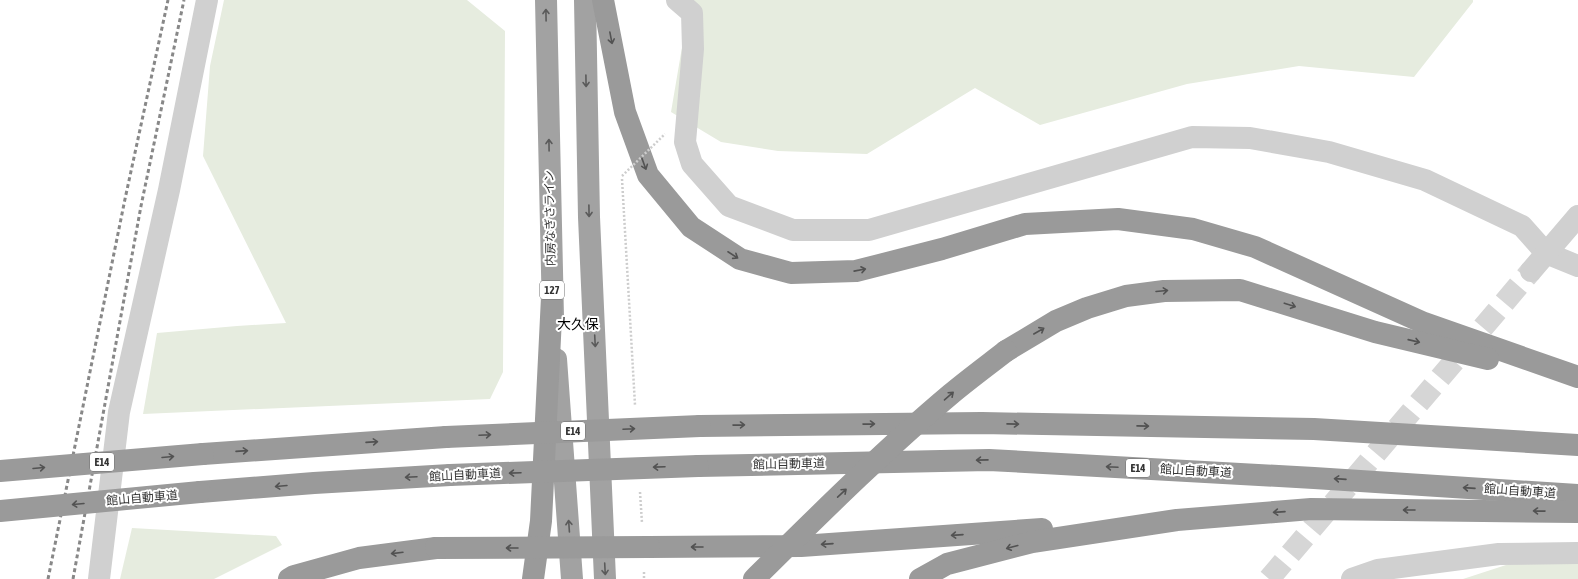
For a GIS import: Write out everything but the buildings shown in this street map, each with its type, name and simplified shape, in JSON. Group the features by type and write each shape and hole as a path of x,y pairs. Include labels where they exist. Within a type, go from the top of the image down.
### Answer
{"highway":[{"name":"内房なぎさライン","path":"546,0 552,297 572,579"},
{"path":"585,0 589,217 605,579"},
{"path":"603,0 625,112 648,175 691,227 740,259 791,273 856,272 942,249 1025,224 1118,219 1193,229 1255,247 1424,324 1578,379"},
{"path":"754,579 826,508 894,445 951,394 1006,351 1056,321 1087,308 1126,296 1164,291 1240,290 1375,332 1578,379"},
{"path":"533,579 541,521 552,297"},
{"name":"E14","path":"0,471 203,454 446,437 700,426 982,423 1306,429 1578,445"},
{"name":"館山自動車道","path":"0,511 200,492 314,483 450,475 698,466 989,460 1314,478 1578,495"},
{"path":"289,579 294,576 358,558 436,548 801,546 1177,520 1312,509 1578,512"},
{"path":"920,579 947,564 1032,542 1177,520"}],"street":[{"path":"99,579 119,412 169,190 207,0"},
{"path":"677,0 692,13 693,49 685,142 692,164 729,206 793,230 869,230 1192,137 1250,138 1328,152 1425,180 1522,226 1546,253 1578,266"},
{"path":"1531,272 1578,216"},
{"path":"1352,579 1378,570 1499,554 1578,553"}],"path":[{"path":"636,412 622,176 665,134"},
{"path":"640,492 642,523"},
{"path":"644,571 644,579"}],"shaded area":[{"path":"224,0 467,0 505,31 503,372 490,399 143,414 157,333 286,323 203,156 210,66"},
{"path":"690,0 1473,0 1473,2 1414,77 1299,66 1187,84 1040,125 975,88 867,154 778,151 721,142 671,112"},
{"path":"132,528 276,536 282,545 214,579 120,579"},
{"path":"1578,547 1578,579 1463,579 1555,549"}],"tunnel":[{"path":"1269,579 1531,271"}],"railway":[{"path":"48,579 125,199 168,0"},
{"path":"73,579 141,206 184,0"}],"district":[{"name":"大久保","path":"578,324"}]}
